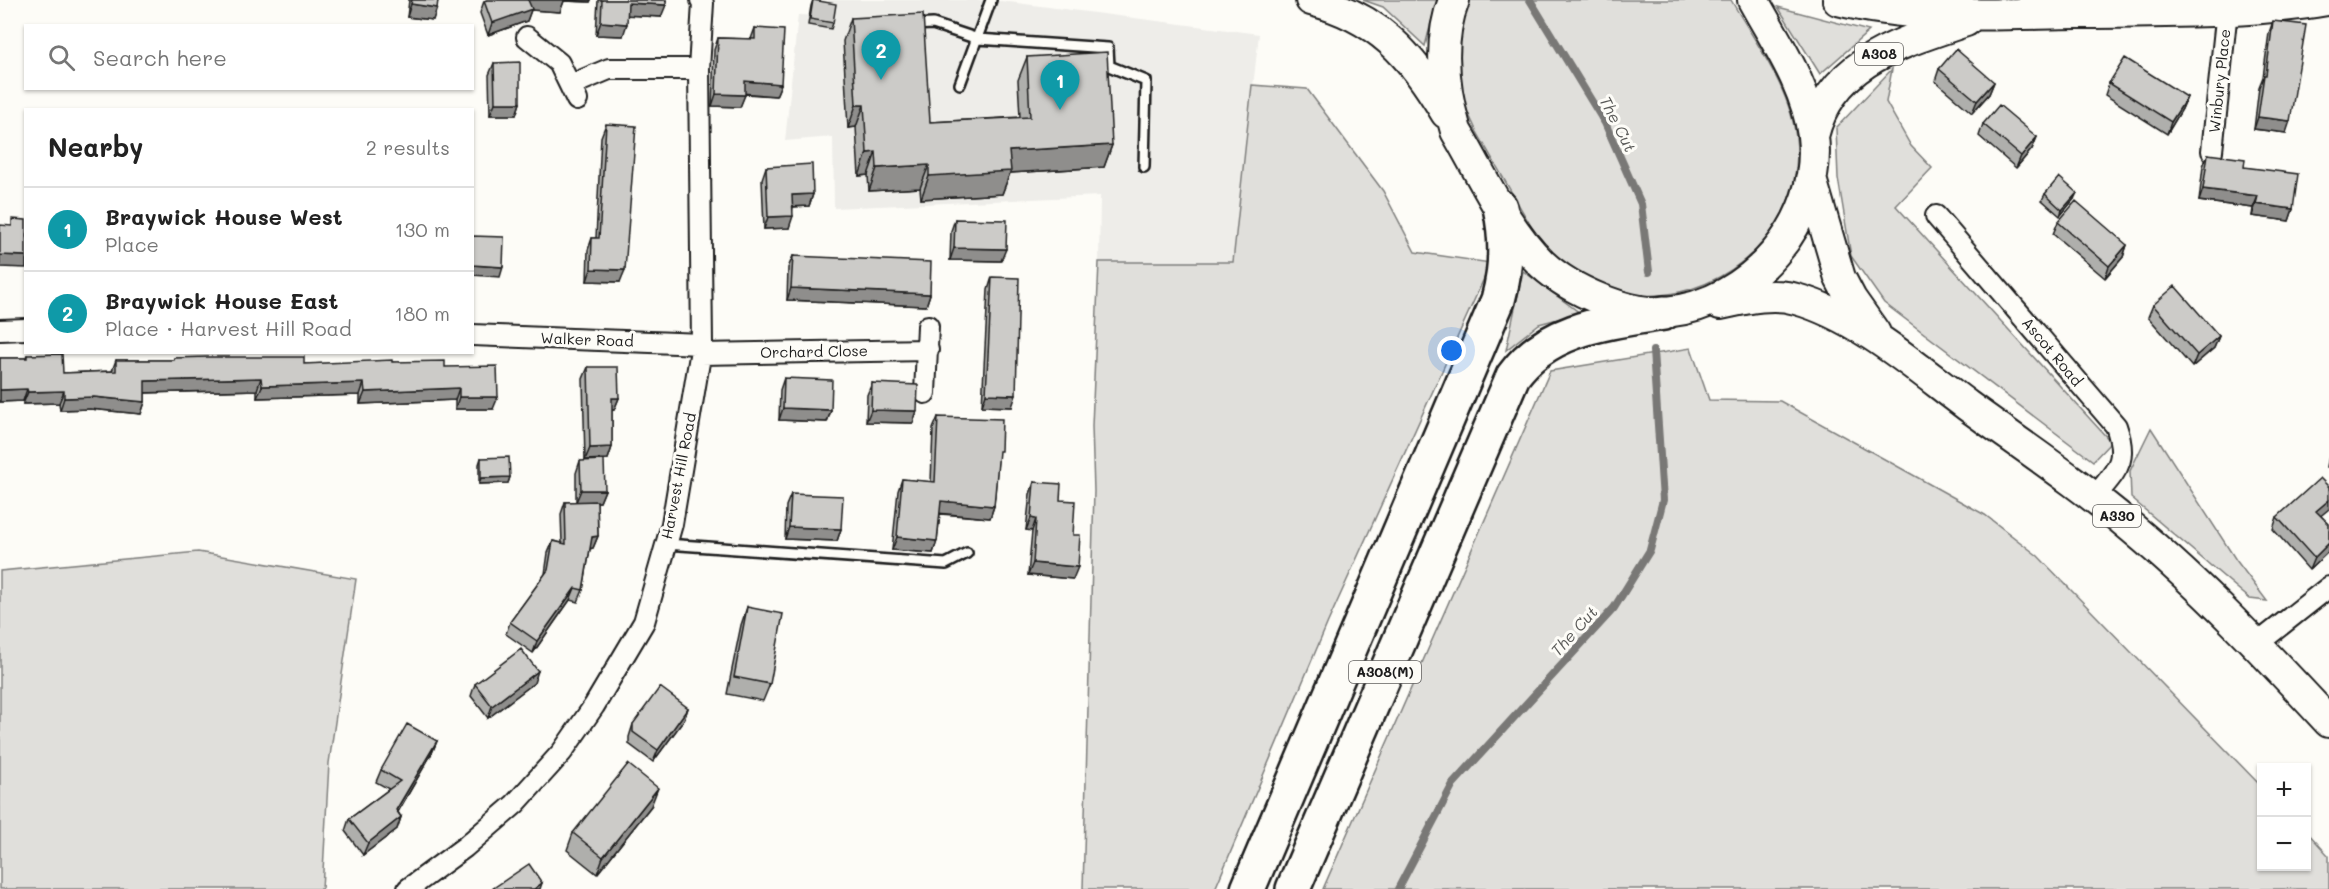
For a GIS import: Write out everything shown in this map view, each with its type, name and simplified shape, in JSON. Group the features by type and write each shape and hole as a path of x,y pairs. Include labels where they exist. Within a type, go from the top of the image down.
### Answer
{"highway":[{"name":"A308(M)","path":"1248,889 1498,300 1506,255 1505,232 1500,207"},
{"name":"A308(M)","path":"1293,889 1513,376 1532,354 1564,335 1592,327 1670,312"}],"main road":[{"path":"1311,0 1364,20 1394,42 1425,79 1500,207 1528,248 1543,264 1581,290 1624,306 1670,312 1714,299 1748,279 1766,264 1794,229 1811,179 1813,136 1801,91 1753,0"},
{"path":"1454,0 1446,32 1445,55 1448,98 1456,131"},
{"name":"A308","path":"1838,0 1899,11 1980,15 2121,6 2227,10 2327,0"},
{"name":"A308","path":"1813,136 1823,109 1835,90 1860,65 1903,43 1980,15"},
{"name":"A330","path":"1811,179 1840,278 1863,318 1879,339"},
{"name":"A330","path":"1670,312 1751,298 1782,296 1795,298 1820,308 1879,339 2094,498 2185,574 2257,644 2329,722"}],"street":[{"name":"Harvest Hill Road","path":"408,889 465,847 515,804 562,753 594,706 644,622 672,524 701,349 699,69 703,1"},
{"name":"Winbury Place","path":"2212,151 2227,10"},
{"path":"527,37 559,63 574,93 609,69 699,69"},
{"name":"Ascot Road","path":"1936,216 2115,426 2122,443 2122,457 2117,469 2094,498"},
{"path":"925,393 928,326"},
{"path":"0,330 24,329"},
{"name":"Walker Road","path":"474,335 701,349"},
{"name":"Orchard Close","path":"701,349 928,350"},
{"path":"2257,644 2329,587"}],"lane":[{"path":"960,84 991,0"},
{"path":"898,25 933,24 978,39 1108,48 1108,66 1146,81 1144,168"},
{"path":"666,544 946,564 967,553"}],"shaded area":[{"path":"828,0 993,0 1259,34 1233,262 1099,262 1100,196 834,208 833,137 785,141 798,15 826,16"},
{"path":"1363,0 1437,0 1425,46 1383,7"},
{"path":"1469,0 1731,0 1774,73 1783,92 1795,132 1797,153 1793,184 1783,213 1766,238 1745,260 1719,277 1691,289 1661,295 1616,291 1577,274 1555,256 1536,235 1477,132 1463,102 1458,85 1457,32"},
{"path":"1778,7 1869,31 1820,74"},
{"path":"1892,69 1886,102 1911,146 1932,168 1896,206 2111,442 2093,461 1884,303 1851,256 1838,178 1836,128"},
{"path":"1252,85 1307,89 1383,191 1415,252 1491,263 1328,622 1215,889 1083,889 1094,491 1092,426 1099,262 1233,262"},
{"path":"1523,271 1580,313 1539,324 1506,350"},
{"path":"1691,348 1709,400 1780,401 1985,515 2038,556 2257,782 2257,871 2311,871 2311,836 2329,856 2329,889 1323,889 1550,371"},
{"path":"2151,428 2236,560 2267,601 2250,599 2131,498 2130,471"},
{"path":"198,552 356,579 329,763 322,889 0,889 0,571"}],"building":[{"path":"412,0 438,0 437,8 411,4"},
{"path":"528,0 532,9 492,23 484,1"},
{"path":"602,0 666,0 666,5 628,3 627,24 601,22"},
{"path":"813,0 836,4 833,23 810,19"},
{"path":"923,14 930,122 1030,117 1027,57 1107,52 1112,145 1009,151 1011,171 929,176 929,165 877,168 876,152 867,153 864,105 856,105 851,18"},
{"path":"2273,21 2306,25 2290,121 2258,117"},
{"path":"755,28 784,30 781,84 745,81 745,95 716,94 718,38 755,39"},
{"path":"1956,49 1994,82 1977,101 1939,69"},
{"path":"2125,58 2187,97 2171,122 2109,83"},
{"path":"520,62 520,103 495,103 494,63"},
{"path":"1999,105 2037,137 2021,156 1983,124"},
{"path":"606,124 636,126 625,270 591,269 592,238 599,238"},
{"path":"2208,154 2245,159 2244,167 2298,174 2293,209 2256,204 2258,196 2203,189"},
{"path":"812,164 813,194 792,195 793,216 768,217 766,167"},
{"path":"2059,177 2077,193 2062,210 2045,194"},
{"path":"2076,201 2127,245 2109,266 2058,222"},
{"path":"12,219 24,220 24,256 0,255 0,225 12,226"},
{"path":"955,219 1007,220 1006,249 954,248"},
{"path":"474,236 504,237 503,267 474,265"},
{"path":"793,256 931,262 930,294 791,288"},
{"path":"992,277 1019,278 1016,395 986,394"},
{"path":"2175,286 2219,336 2197,355 2153,305"},
{"path":"62,354 63,373 116,371 116,360 174,360 174,358 207,357 304,357 304,364 392,360 392,362 445,361 445,367 497,366 498,397 459,397 459,388 365,392 364,383 262,386 261,378 145,381 145,402 94,397 64,398 64,391 0,390 0,358"},
{"path":"588,367 618,367 619,398 612,398 612,447 590,448"},
{"path":"784,378 832,380 831,410 783,408"},
{"path":"872,383 918,385 917,411 871,410"},
{"path":"938,417 1002,419 1001,451 999,451 994,506 941,501 937,541 897,537 902,479 935,482"},
{"path":"509,457 510,477 481,478 481,458"},
{"path":"604,460 605,490 581,490 580,461"},
{"path":"2320,478 2329,487 2329,500 2316,511 2329,524 2329,543 2314,558 2277,517"},
{"path":"1034,482 1061,484 1060,500 1075,501 1073,535 1080,535 1078,567 1033,563 1036,519 1031,518"},
{"path":"791,494 843,496 841,529 789,527"},
{"path":"597,501 598,536 592,537 583,590 575,588 537,641 510,622 548,570 553,541 566,544 565,502"},
{"path":"747,607 783,614 770,684 734,677"},
{"path":"521,649 538,671 492,706 475,684"},
{"path":"660,687 688,708 658,750 633,732 633,724"},
{"path":"407,724 437,741 396,810 401,817 368,843 349,819 400,781 381,770"},
{"path":"628,764 658,788 603,857 573,833"},
{"path":"529,864 542,883 534,889 492,889"}],"waterway":[{"name":"The Cut","path":"1530,0 1605,123 1641,204 1649,272"},
{"name":"The Cut","path":"1398,889 1453,784 1614,608 1650,550 1663,500 1653,351"}],"place":[{"name":"Braywick House East","path":"881,80"},
{"name":"Braywick House West","path":"1060,110"}]}
